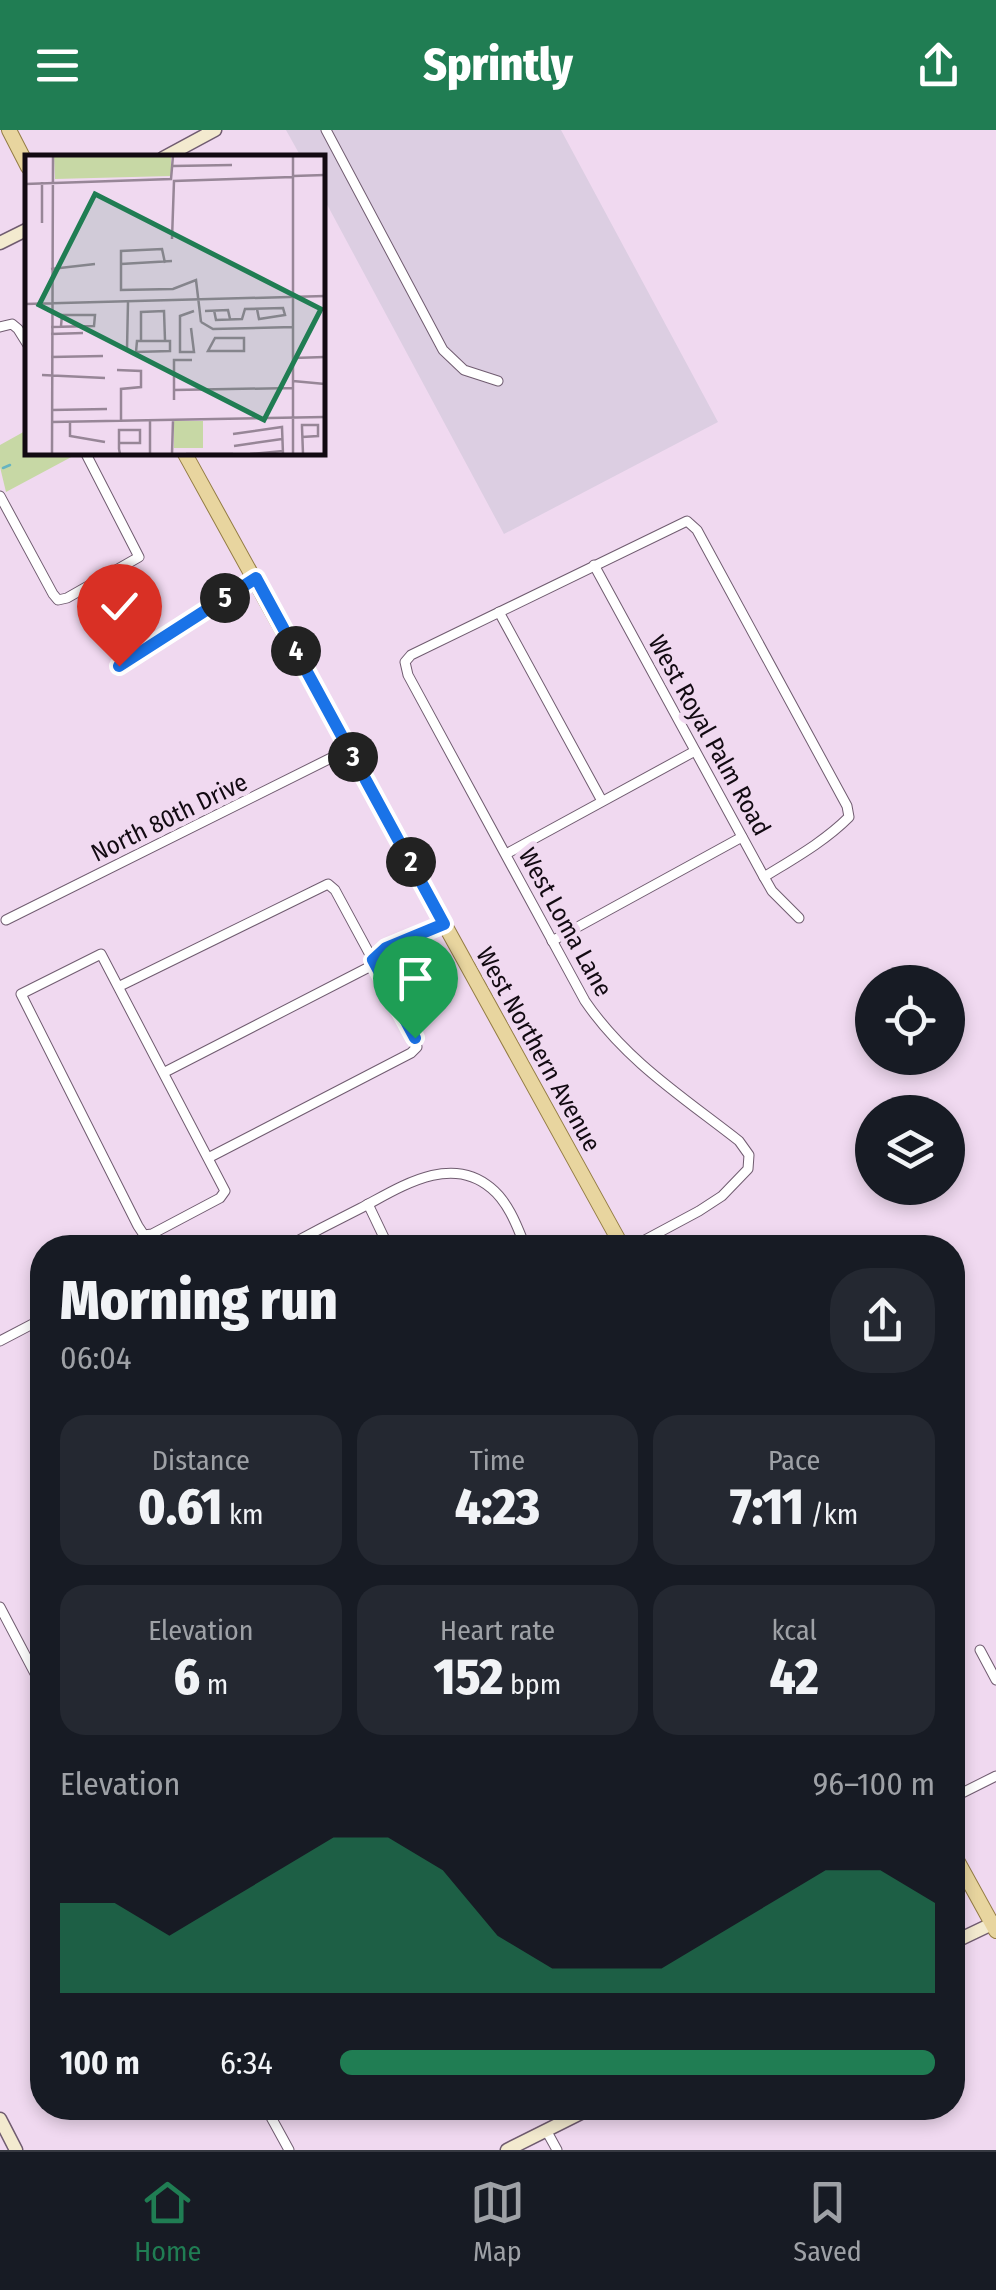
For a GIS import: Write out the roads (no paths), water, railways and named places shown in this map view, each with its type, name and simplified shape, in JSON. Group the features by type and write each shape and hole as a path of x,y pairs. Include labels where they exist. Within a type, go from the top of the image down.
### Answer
{"main road":[{"path":"9,130 25,161"},
{"path":"169,155 214,130"},
{"path":"0,243 25,230"},
{"name":"West Northern Avenue","path":"186,455 619,1235"},
{"path":"965,1874 995,1926 965,1938"},
{"path":"0,2119 16,2150"},
{"path":"507,2150 566,2120"}],"street":[{"path":"326,130 444,350 464,370 498,382"},
{"path":"0,328 12,324 25,341"},
{"path":"0,496 58,600 139,557 87,455"},
{"path":"602,801 500,612 688,520 697,530 847,806 848,818 808,851 764,877"},
{"name":"West Royal Palm Road","path":"594,565 772,892 799,918"},
{"path":"119,666 256,578"},
{"name":"West Loma Lane","path":"500,612 411,655 404,662 408,675 585,1001 620,1047 739,1141 749,1155 748,1169 722,1196 650,1235"},
{"name":"North 80th Drive","path":"6,920 349,749"},
{"path":"506,854 695,751"},
{"path":"552,941 742,836"},
{"path":"120,986 328,884 374,962 417,1046 210,1157"},
{"path":"165,1072 444,924"},
{"path":"101,954 210,1157 225,1191 220,1198 144,1235 21,994 101,954"},
{"path":"309,1235 410,1181 438,1174 464,1174 491,1187 521,1235"},
{"path":"368,1204 384,1235"},
{"path":"0,1341 30,1326"},
{"path":"0,1607 30,1664"},
{"path":"980,1650 996,1680"},
{"path":"965,1792 996,1776"},
{"path":"273,2120 289,2150"},
{"path":"546,2130 556,2150"}],"waterway":[{"path":"3,468 10,465"}]}
